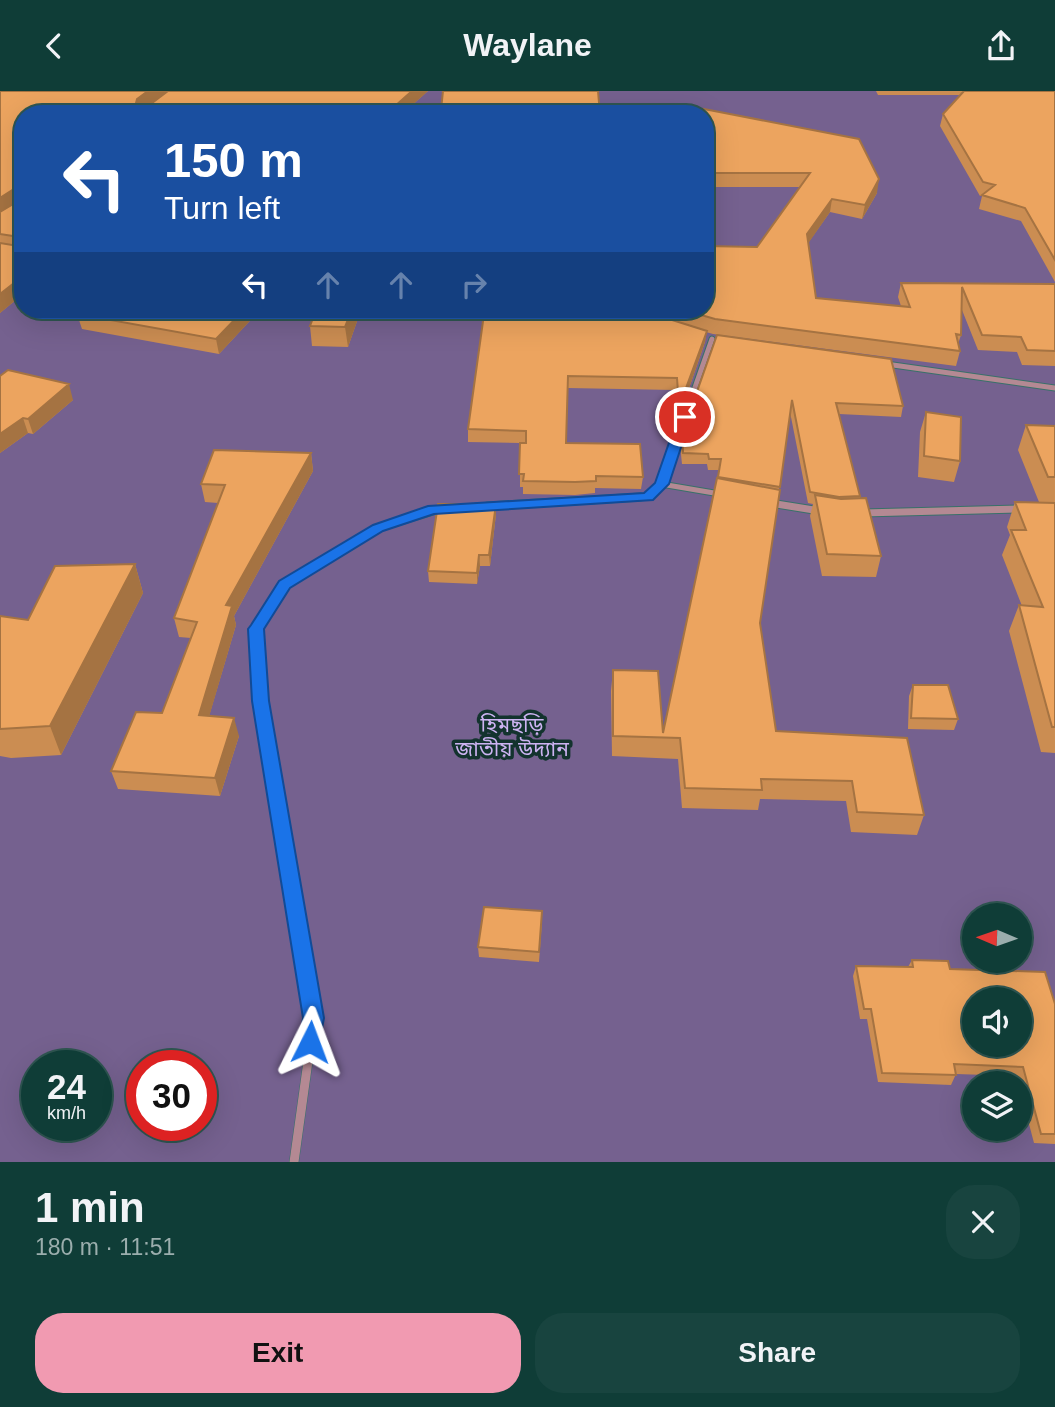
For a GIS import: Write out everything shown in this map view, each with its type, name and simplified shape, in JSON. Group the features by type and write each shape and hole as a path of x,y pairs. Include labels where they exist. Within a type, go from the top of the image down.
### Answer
{"street":[{"path":"701,336 725,341"},
{"path":"484,506 648,497 662,484 712,339"},
{"path":"880,363 1055,388"},
{"path":"662,484 729,496"},
{"path":"755,500 823,512"},
{"path":"294,1162 314,1018 261,701 256,629 285,584 378,528 433,509 458,507"},
{"path":"849,513 1034,508"}],"green space":[{"name":"হিমছড়ি জাতীয় উদ্যান","path":"0,91 1055,91 1055,1162 0,1162"}],"building":[{"path":"0,91 148,91 137,99 136,103 152,103 168,91 412,91 396,105 14,105 14,189 0,198"},
{"path":"443,91 598,91 599,105 442,105"},
{"path":"964,91 1055,91 1055,260 1025,208 982,195 995,185 983,182 943,114"},
{"path":"714,111 859,139 879,179 865,205 832,199 807,234 816,298 910,307 901,283 1055,284 1055,351 1027,350 1021,337 982,335 962,287 961,335 956,334 960,351 714,319 714,246 757,247 810,173 714,173"},
{"path":"14,204 14,236 0,234 0,212"},
{"path":"0,243 14,245 14,283 0,294"},
{"path":"105,319 235,319 216,339"},
{"path":"313,319 348,319 345,327 310,326"},
{"path":"483,319 669,319 707,331 679,407 677,378 568,376 566,443 640,444 643,477 596,476 596,481 575,482 523,481 524,474 519,474 520,443 526,443 526,431 468,429"},
{"path":"717,335 891,359 903,406 836,403 860,496 839,497 810,492 792,400 780,487 718,477 721,459 709,459 708,454 683,453 682,434"},
{"path":"8,370 69,384 28,419 23,418 0,434 0,376"},
{"path":"926,412 961,417 960,461 924,456"},
{"path":"1026,425 1055,426 1055,477 1048,477"},
{"path":"214,450 311,453 226,605 232,606 199,715 234,718 215,778 111,771 136,712 162,713 197,622 174,618 225,485 201,484"},
{"path":"717,478 780,490 760,623 776,731 907,738 924,815 857,812 852,781 761,779 762,790 685,788 680,738 613,736 613,670 658,671 663,733"},
{"path":"815,495 841,499 866,498 881,556 827,554"},
{"path":"1015,502 1055,503 1055,727 1052,727 1019,605 1043,607 1011,530 1026,530"},
{"path":"438,504 496,504 489,555 479,555 477,573 428,571"},
{"path":"135,564 50,726 0,729 0,616 28,620 55,566"},
{"path":"913,685 948,685 958,719 911,718"},
{"path":"484,907 542,911 539,952 478,947"},
{"path":"912,960 948,961 950,969 962,969 962,973 1045,972 1055,1004 1055,1134 1041,1134 1032,1100 1032,1071 1024,1071 1023,1067 954,1064 956,1075 882,1073 871,1009 864,1009 856,966 913,967"}],"route":[{"path":"310,1042 314,1018 261,701 256,629 285,584 378,528 433,509 648,497 662,484 685,417"}]}
